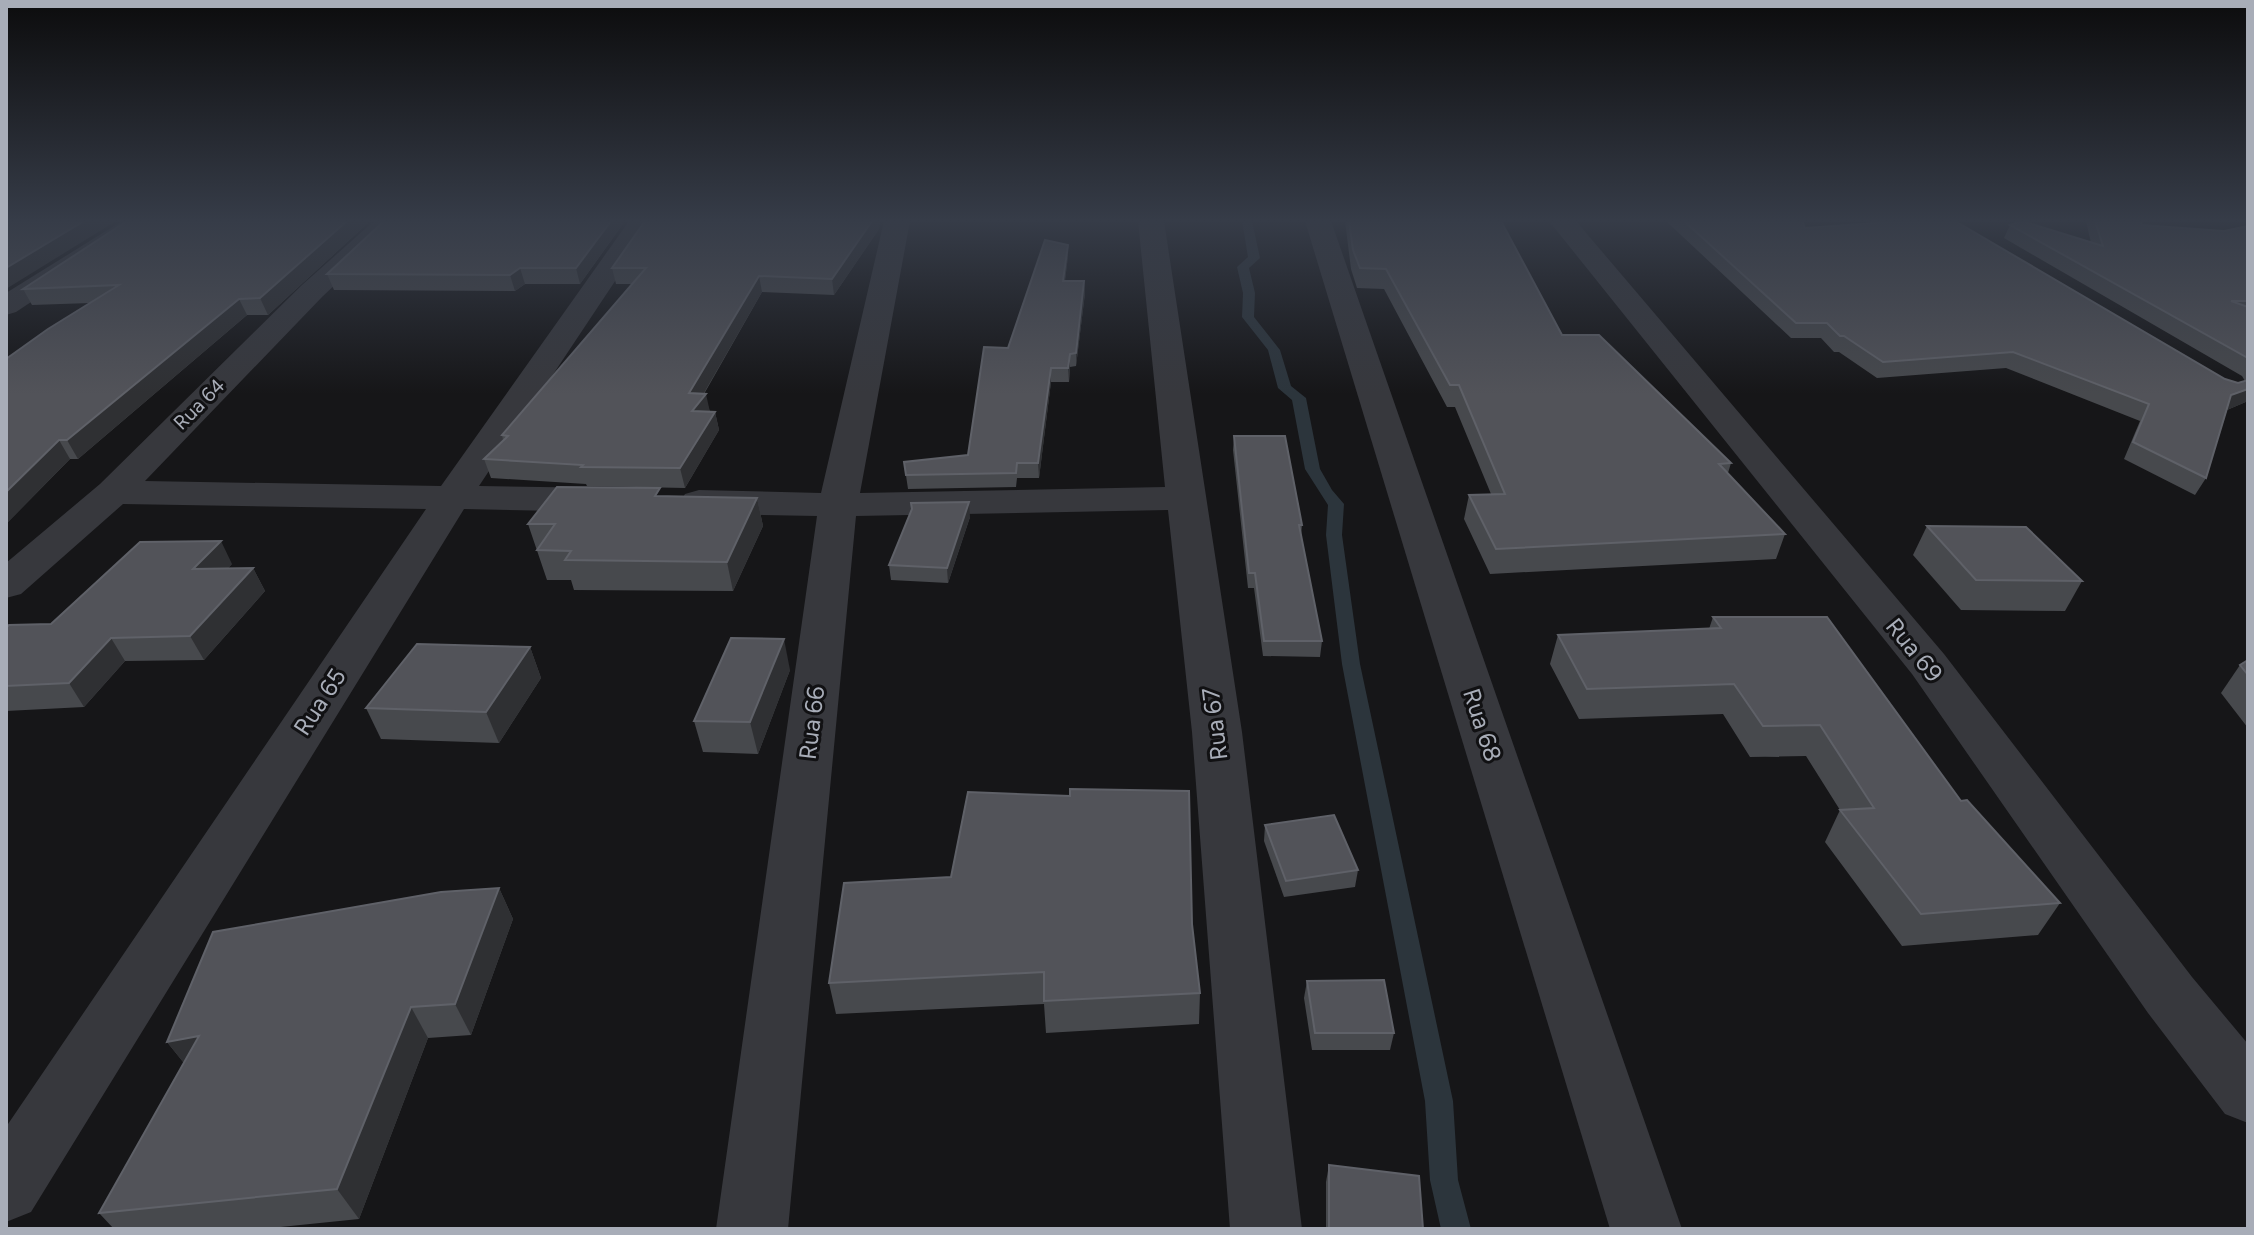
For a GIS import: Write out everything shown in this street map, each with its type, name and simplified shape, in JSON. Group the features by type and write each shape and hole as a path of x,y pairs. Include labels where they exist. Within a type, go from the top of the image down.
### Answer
{"street":[{"path":"6,306 49,279"},
{"name":"Rua 64","path":"6,585 113,492 326,279"},
{"name":"Rua 65","path":"6,1188 452,498 602,279"},
{"name":"Rua 66","path":"752,1229 838,505 885,279"},
{"name":"Rua 67","path":"1157,279 1217,732 1266,1229"},
{"name":"Rua 68","path":"1337,279 1646,1229"},
{"name":"Rua 69","path":"1610,279 1928,664 2170,995 2248,1093"},
{"path":"113,492 838,505 1187,498"}],"building":[{"path":"39,279 282,279 260,298 239,299 67,440 59,440 6,492 6,359 119,285 23,289"},
{"path":"637,279 757,279 689,393 706,394 692,411 715,412 680,468 581,467 583,465 484,459 508,436 502,435"},
{"path":"1032,279 1084,281 1076,353 1070,354 1068,368 1051,368 1038,463 1017,463 1016,473 906,475 904,462 968,455 984,347 1008,348"},
{"path":"1391,279 1532,279 1562,335 1599,335 1731,463 1719,464 1785,534 1496,549 1469,495 1505,494 1459,385 1450,385"},
{"path":"1747,279 2053,279 2225,379 2238,383 2248,380 2248,389 2231,395 2206,478 2133,442 2149,404 2013,352 1883,362 1840,336 1827,323 1796,323"},
{"path":"2106,279 2248,279 2248,301 2231,301 2248,307 2248,358"},
{"path":"1234,436 1285,436 1322,641 1264,641 1255,573 1249,573"},
{"path":"557,487 660,488 655,496 757,498 727,562 565,560 571,551 537,550 555,524 528,524"},
{"path":"969,502 947,568 889,565 912,509 911,503"},
{"path":"1927,526 2026,527 2082,581 1976,580"},
{"path":"221,541 193,569 253,568 190,636 111,638 69,683 6,686 6,628 9,625 51,624 140,542"},
{"path":"1713,617 1827,617 1961,801 1967,800 2060,903 1921,914 1840,810 1874,808 1820,725 1763,726 1734,684 1587,689 1558,635 1721,628"},
{"path":"731,638 784,639 750,722 694,721"},
{"path":"417,644 530,647 486,712 366,708"},
{"path":"2248,660 2248,675 2240,665"},
{"path":"1070,789 1189,791 1192,924 1200,993 1044,1001 1044,972 829,983 844,883 951,877 968,792 1070,796"},
{"path":"1334,815 1358,870 1286,881 1265,825"},
{"path":"499,888 455,1004 411,1007 337,1189 99,1213 199,1036 167,1042 213,932 441,892"},
{"path":"1384,980 1394,1033 1315,1033 1307,981"},
{"path":"1329,1165 1419,1176 1423,1229 1329,1229"}],"waterway":[{"path":"1246,279 1249,293 1248,317 1274,350 1285,388 1299,398 1308,456 1318,482 1336,504 1334,535 1351,664 1439,1101 1444,1180 1456,1229"}]}
